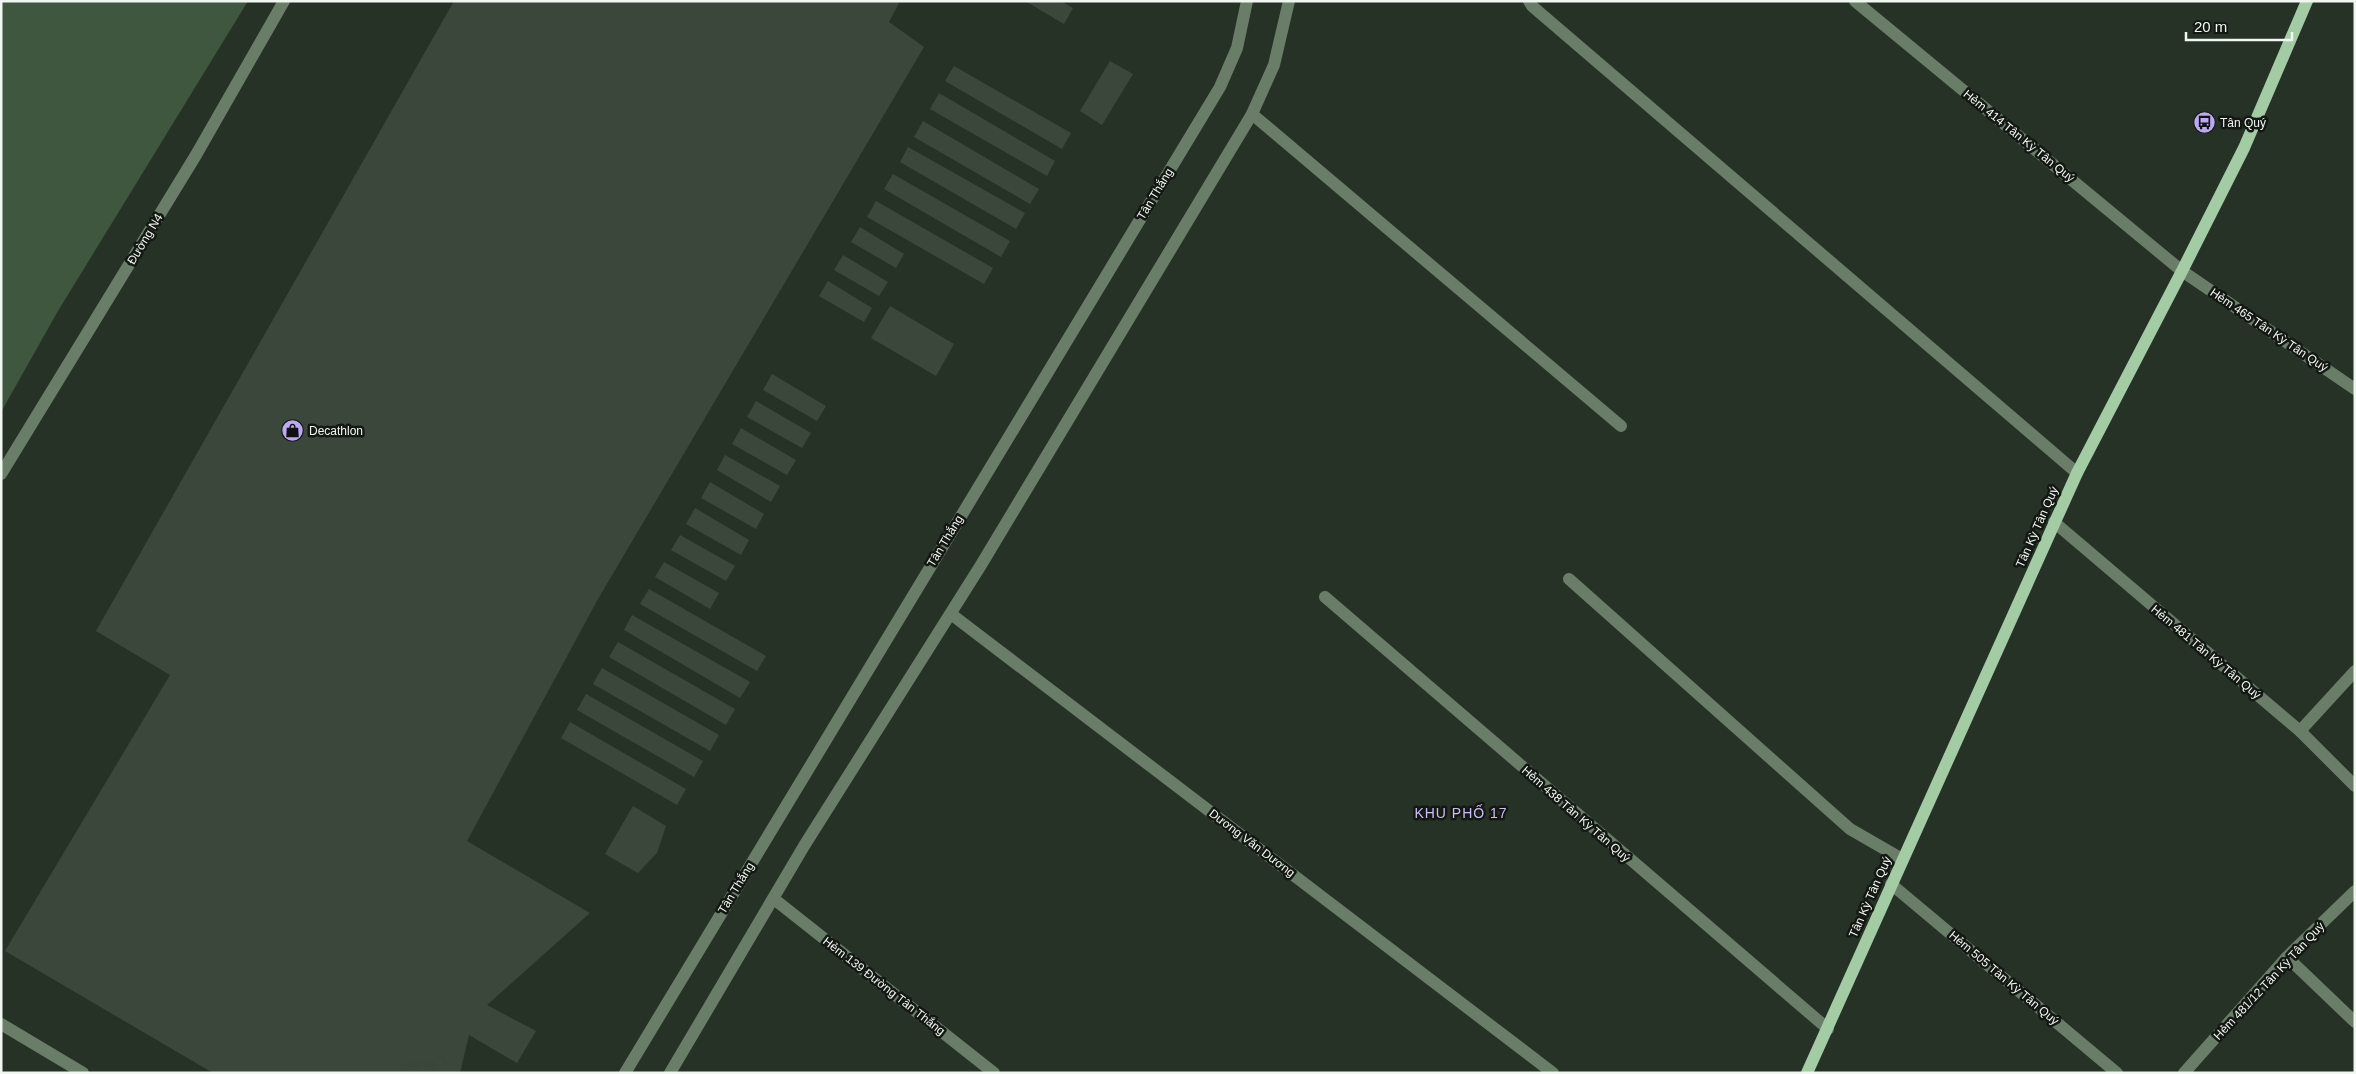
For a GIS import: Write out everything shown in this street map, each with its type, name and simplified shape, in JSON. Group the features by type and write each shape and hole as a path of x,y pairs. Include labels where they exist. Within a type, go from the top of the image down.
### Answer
{"main road":[{"name":"Tân Kỳ Tân Quý","path":"1807,1073 2054,522 2077,473 2244,148 2307,1"}],"street":[{"name":"Đường N4","path":"1,474 196,155 284,1"},
{"name":"Tân Thắng","path":"624,1073 1220,87 1237,48 1247,1"},
{"path":"670,1073 774,899 951,614 1252,114 1274,65 1289,1"},
{"path":"1529,1 1532,6 2077,473"},
{"name":"Hẻm 414 Tân Kỳ Tân Quý","path":"1854,1 2182,271"},
{"path":"1252,114 1620,426"},
{"name":"Hẻm 465 Tân Kỳ Tân Quý","path":"2182,271 2355,389"},
{"name":"Hẻm 481 Tân Kỳ Tân Quý","path":"2054,522 2300,731 2355,786"},
{"path":"1568,579 1850,829 1902,859"},
{"name":"Hẻm 438 Tân Kỳ Tân Quý","path":"1325,597 1828,1029"},
{"name":"Dương Văn Dương","path":"951,614 1553,1073"},
{"path":"2300,731 2355,671"},
{"name":"Hẻm 505 Tân Kỳ Tân Quý","path":"1891,884 2117,1073"},
{"name":"Hẻm 481/12 Tân Kỳ Tân Quý","path":"2184,1073 2287,957 2355,891"},
{"name":"Hẻm 139 Đường Tân Thắng","path":"774,899 994,1073"},
{"path":"2287,957 2355,1022"},
{"path":"1,1024 83,1073"}],"green space":[{"path":"1,1 248,1 58,311 1,412"}],"building":[{"path":"454,1 900,1 889,22 924,47 598,599 467,841 590,913 487,1005 536,1031 517,1063 469,1035 460,1073 213,1073 5,951 170,675 96,631"},
{"path":"1025,1 1061,1 1073,8 1064,24"},
{"path":"1110,61 1133,74 1102,125 1080,111"},
{"path":"954,66 1071,133 1062,149 945,81"},
{"path":"939,93 1055,161 1047,176 930,109"},
{"path":"923,121 1039,189 1030,204 914,137"},
{"path":"908,147 1025,213 1016,229 900,162"},
{"path":"893,174 1010,241 1001,257 884,189"},
{"path":"876,201 993,268 984,284 867,217"},
{"path":"860,227 904,254 896,268 851,242"},
{"path":"843,255 888,282 879,296 834,270"},
{"path":"828,281 872,308 864,322 819,296"},
{"path":"890,306 954,344 936,376 871,338"},
{"path":"772,374 826,406 817,421 763,390"},
{"path":"756,401 811,433 802,448 747,417"},
{"path":"741,428 796,460 787,475 732,444"},
{"path":"725,455 780,486 771,502 717,470"},
{"path":"710,482 764,514 756,529 701,498"},
{"path":"695,508 749,540 741,555 686,524"},
{"path":"680,535 735,566 726,581 671,550"},
{"path":"664,562 719,593 710,609 655,577"},
{"path":"649,589 766,656 757,671 640,604"},
{"path":"632,615 750,682 740,698 624,630"},
{"path":"618,642 735,709 726,725 609,657"},
{"path":"602,668 719,735 710,751 593,684"},
{"path":"586,694 703,761 694,777 577,710"},
{"path":"570,722 686,789 677,805 561,738"},
{"path":"633,806 666,826 657,853 638,873 605,854"}],"tunnel":[{"path":"408,1065 426,1069 444,1058"}],"place":[{"name":"Tân Quý","path":"2204,123"},
{"name":"Decathlon","path":"293,431"}],"district":[{"name":"KHU PHỐ 17","path":"1461,813"}]}
